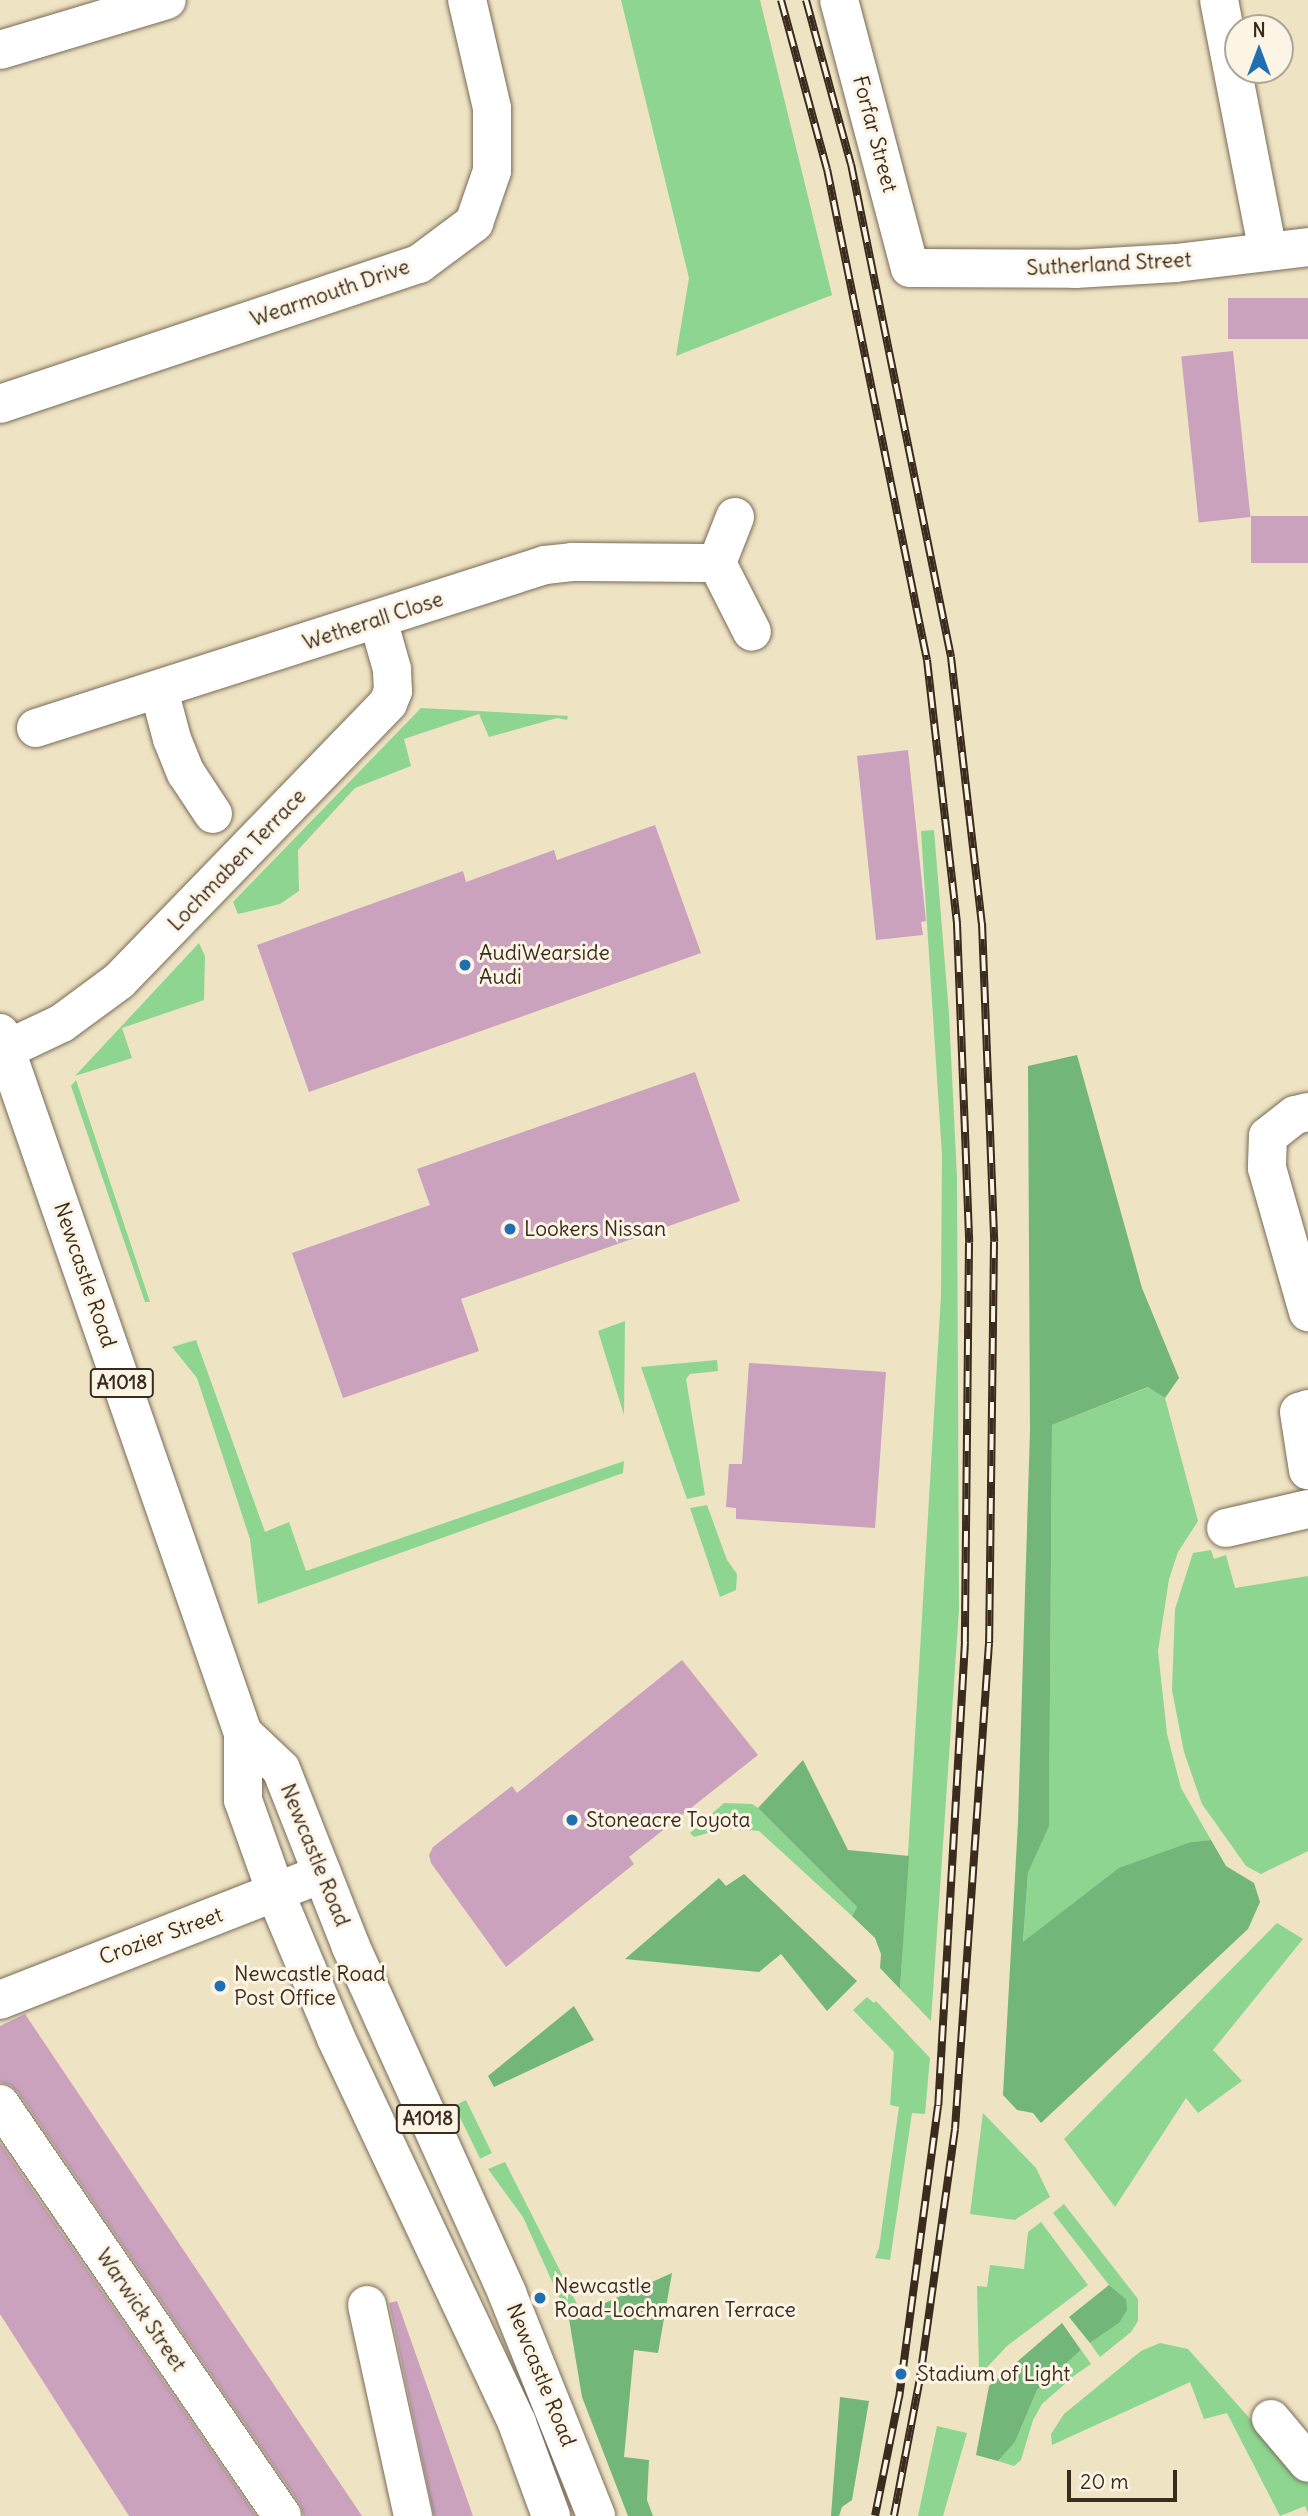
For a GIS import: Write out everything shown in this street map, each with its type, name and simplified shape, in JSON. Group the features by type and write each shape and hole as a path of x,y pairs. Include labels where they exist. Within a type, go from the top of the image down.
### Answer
{"main road":[{"path":"0,50 166,0"},
{"name":"Wearmouth Drive","path":"0,404 419,264 474,223 492,171 492,108 467,0"},
{"name":"Forfar Street","path":"839,0 910,268"},
{"path":"1219,0 1268,251"},
{"name":"Sutherland Street","path":"910,268 1075,269 1176,263 1308,247"},
{"path":"735,517 717,563 752,632"},
{"name":"Wetherall Close","path":"36,728 545,565 572,562 717,563"},
{"name":"Lochmaben Terrace","path":"3,1042 62,1023 119,981 388,703 393,691 391,670 378,620"},
{"path":"159,690 172,739 186,774 213,814"},
{"name":"Newcastle Road","path":"3,1042 243,1733 281,1769 351,1947 507,2293 596,2516"},
{"path":"1308,1112 1296,1115 1268,1136 1267,1168 1308,1312"},
{"path":"1308,1409 1299,1412 1308,1470"},
{"path":"1226,1528 1308,1509"},
{"name":"A1018","path":"243,1733 243,1800 276,1893 335,2038 517,2423 551,2516"},
{"name":"Crozier Street","path":"0,2000 322,1874"},
{"name":"Warwick Street","path":"0,2104 282,2516"},
{"path":"367,2305 413,2516"},
{"path":"1271,2419 1308,2463"}],"green space":[{"path":"621,0 760,0 832,295 676,356 689,278"},
{"path":"421,708 568,716 567,720 557,718 489,737 479,714 404,739 411,766 355,788 298,850 299,891 280,904 238,914 233,902"},
{"path":"934,830 949,1014 957,1178 959,1609 931,2021 900,1989 941,1296 942,1155 921,831"},
{"path":"199,943 205,956 204,1000 122,1028 132,1058 75,1076"},
{"path":"1077,1055 1142,1288 1179,1378 1165,1398 1148,1387 1052,1425 1049,1826 1028,1873 1023,1942 1119,1868 1191,1842 1211,1840 1226,1866 1254,1883 1260,1902 1248,1929 1041,2123 1033,2113 1017,2110 1003,2095 1018,1822 1030,1430 1028,1066"},
{"path":"76,1080 150,1302 145,1302 71,1086"},
{"path":"625,1321 624,1415 598,1331"},
{"path":"196,1340 265,1532 289,1522 306,1571 624,1461 623,1473 258,1604 250,1539 197,1378 172,1347"},
{"path":"717,1360 718,1371 690,1374 686,1379 705,1495 687,1499 641,1367"},
{"path":"1149,1387 1165,1398 1198,1521 1178,1552 1169,1579 1158,1651 1167,1734 1181,1788 1211,1840 1191,1842 1023,1943 1028,1873 1049,1825 1052,1425"},
{"path":"707,1505 727,1560 737,1574 736,1590 720,1597 690,1508"},
{"path":"1211,1550 1214,1559 1226,1555 1235,1588 1308,1576 1308,1851 1261,1874 1246,1866 1202,1804 1184,1752 1172,1690 1175,1609 1193,1553"},
{"path":"803,1760 848,1850 909,1856 900,1989 880,1968 881,1954 875,1938 852,1916 857,1907 758,1808"},
{"path":"724,1803 752,1804 758,1808 857,1907 852,1916 759,1831 725,1828 694,1837 690,1833"},
{"path":"744,1874 857,1981 827,2011 781,1954 759,1972 625,1959 719,1878 726,1886"},
{"path":"1277,1923 1303,1939 1213,2050 1242,2081 1198,2113 1186,2098 1115,2207 1064,2139"},
{"path":"867,1997 874,2003 876,2001 930,2058 925,2114 912,2113 890,2260 875,2258 879,2248 899,2107 890,2105 894,2052 853,2010"},
{"path":"574,2006 594,2040 494,2087 488,2076"},
{"path":"466,2100 492,2153 480,2159 454,2106"},
{"path":"983,2113 1036,2168 1050,2197 1015,2220 970,2214"},
{"path":"505,2162 581,2312 569,2319 523,2217 488,2169"},
{"path":"1064,2204 1138,2299 1138,2321 1131,2332 1100,2357 1090,2343 1119,2323 1126,2299 1109,2285 1053,2213"},
{"path":"1041,2222 1088,2285 1007,2346 976,2379 979,2370 977,2286 987,2287 990,2265 1024,2269 1028,2232"},
{"path":"672,2273 658,2353 634,2350 624,2457 649,2460 647,2500 653,2516 628,2516 582,2397 569,2319"},
{"path":"1109,2285 1126,2299 1127,2310 1119,2323 1090,2343 1069,2317"},
{"path":"1062,2323 1081,2350 1037,2390 1015,2442 998,2461 976,2455 989,2386"},
{"path":"1160,2343 1188,2349 1308,2484 1308,2513 1305,2506 1280,2516 1227,2413 1204,2419 1190,2382 1052,2445 1051,2434 1064,2414 1141,2351"},
{"path":"1081,2350 1091,2364 1042,2404 1033,2420 1021,2460 1014,2466 998,2461 1015,2442 1037,2390"},
{"path":"840,2397 869,2401 852,2500 842,2507 839,2516 831,2516"},
{"path":"937,2426 967,2433 943,2516 918,2516"}],"building":[{"path":"1228,298 1308,298 1308,339 1228,339"},
{"path":"1233,351 1250,517 1199,523 1181,356"},
{"path":"1251,516 1308,516 1308,563 1251,563"},
{"path":"908,750 926,921 921,922 923,935 876,940 857,756"},
{"name":"AudiWearside Audi","path":"655,825 701,953 309,1092 257,945 463,871 466,882 554,850 557,860"},
{"name":"Lookers Nissan","path":"695,1072 740,1201 461,1299 479,1351 343,1398 292,1253 430,1205 417,1169"},
{"path":"749,1363 886,1372 875,1528 736,1519 736,1508 726,1507 729,1464 742,1464"},
{"name":"Stoneacre Toyota","path":"682,1660 758,1755 629,1857 634,1864 506,1967 431,1863 429,1855 433,1847 512,1786 517,1793"},
{"path":"25,2014 362,2516 304,2516 300,2504 18,2092 10,2085 0,2082 0,2026"},
{"path":"0,2143 256,2516 129,2516 0,2314"},
{"path":"397,2301 473,2516 434,2516 389,2303"}],"railway":[{"path":"781,0 827,169 927,660 957,924 969,1243 965,1642 938,2106 899,2397 875,2516"},
{"path":"806,0 851,164 951,657 982,923 994,1242 989,1643 955,2129 920,2378 894,2516"}],"place":[{"name":"AudiWearside Audi","path":"465,965"},
{"name":"Lookers Nissan","path":"510,1229"},
{"name":"Stoneacre Toyota","path":"572,1820"},
{"name":"Newcastle Road Post Office","path":"220,1986"},
{"name":"Newcastle Road-Lochmaren Terrace","path":"540,2298"},
{"name":"Stadium of Light","path":"901,2374"}]}
